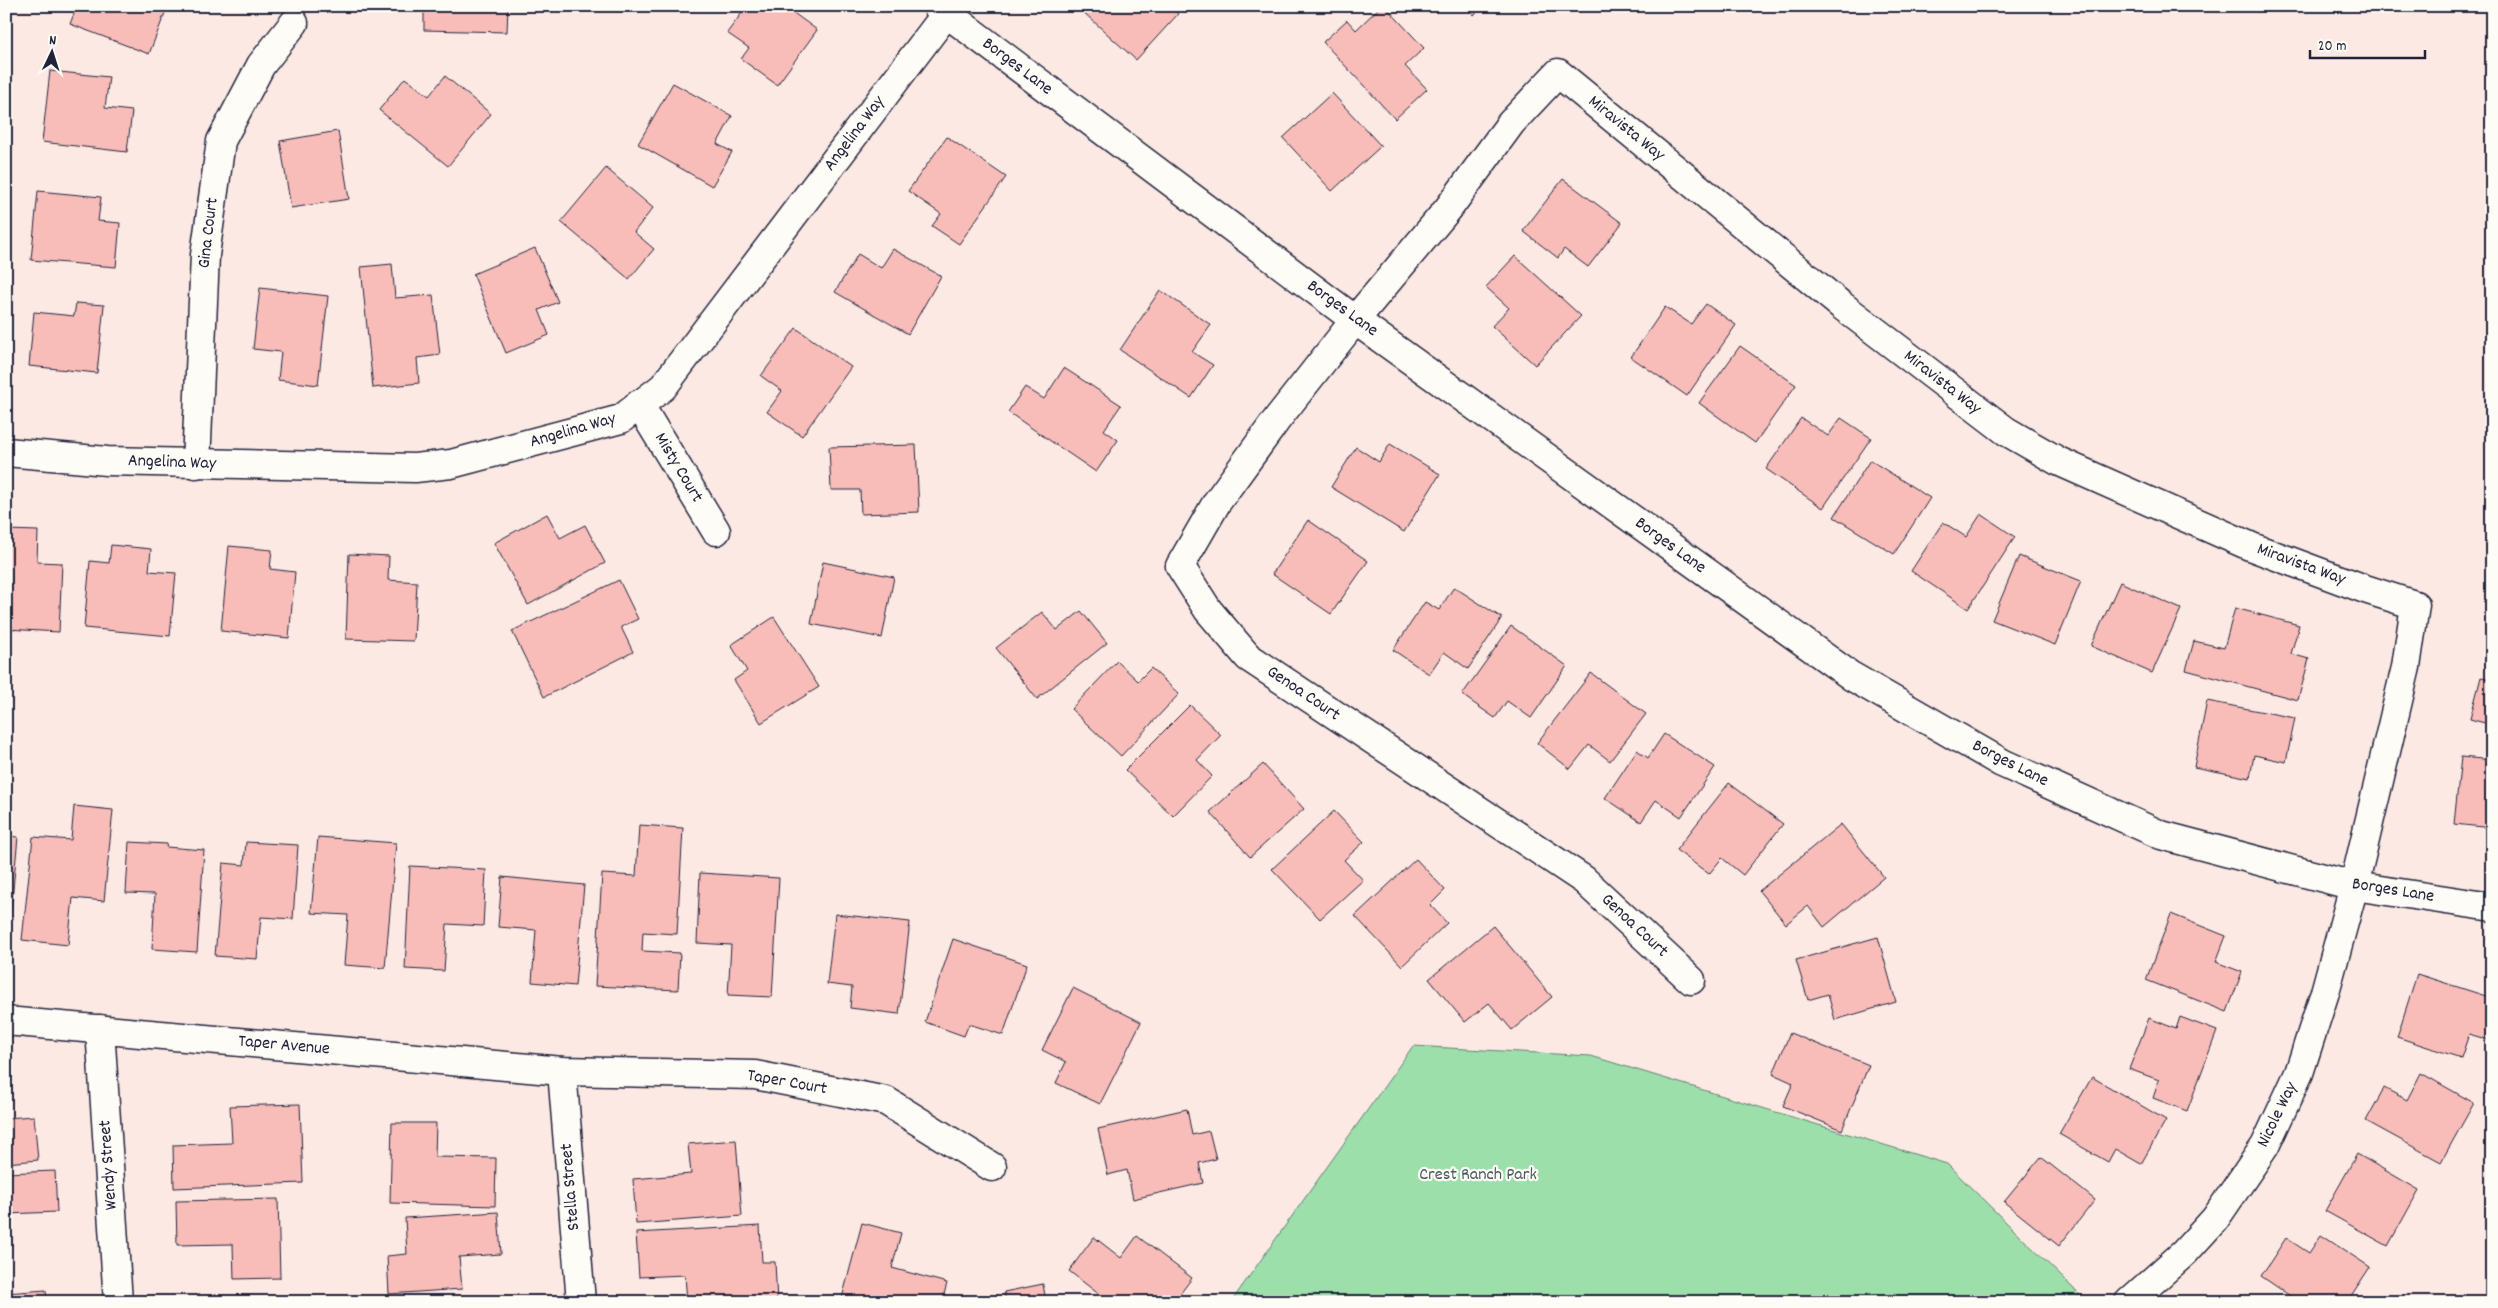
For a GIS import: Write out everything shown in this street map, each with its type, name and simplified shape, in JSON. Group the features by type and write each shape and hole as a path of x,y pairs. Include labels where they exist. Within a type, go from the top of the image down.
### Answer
{"street":[{"name":"Borges Lane","path":"945,9 1355,320 1851,676 2002,763 2161,835 2354,886 2492,907"},
{"name":"Angelina Way","path":"6,452 107,461 415,468 451,464 622,419 663,387 945,9"},
{"name":"Gina Court","path":"196,464 205,255 221,141 262,65 294,23"},
{"name":"Miravista Way","path":"1355,320 1448,209 1511,123 1558,73 1842,305 2006,432 2058,461 2252,547 2365,589 2415,605 2406,667 2354,886"},
{"name":"Genoa Court","path":"1355,320 1278,418 1217,502 1180,566 1208,610 1248,657 1584,880 1691,980"},
{"name":"Misty Court","path":"639,404 716,531"},
{"name":"Nicole Way","path":"2129,1302 2184,1253 2216,1219 2265,1146 2299,1073 2325,992 2354,886"},
{"name":"Taper Avenue","path":"6,1021 562,1071"},
{"name":"Wendy Street","path":"100,1029 118,1302"},
{"name":"Taper Court","path":"562,1071 755,1075 886,1101 992,1167"},
{"name":"Stella Street","path":"562,1071 581,1302"}],"green space":[{"name":"Crest Ranch Park","path":"1413,1046 1591,1056 1947,1164 2080,1295 2073,1302 1231,1302"}],"building":[{"path":"77,6 149,6 165,13 149,54 70,24"},
{"path":"424,6 508,6 507,32 424,30"},
{"path":"747,6 784,6 817,30 777,85 741,59 749,48 727,33"},
{"path":"1084,6 1170,6 1178,14 1136,60 1081,10"},
{"path":"1381,6 1385,6 1424,48 1405,66 1427,89 1395,119 1323,42 1347,20 1356,30"},
{"path":"1467,6 1484,6 1474,15"},
{"path":"50,71 109,77 105,108 132,111 127,152 42,142"},
{"path":"445,76 491,114 448,166 379,110 405,78 429,96"},
{"path":"673,83 732,116 717,144 732,152 712,186 638,144"},
{"path":"1332,93 1381,146 1332,191 1283,138"},
{"path":"338,131 349,199 291,208 280,141"},
{"path":"947,137 1006,177 959,244 932,226 941,214 908,191"},
{"path":"606,168 653,208 634,232 654,249 629,279 561,222"},
{"path":"1563,179 1622,223 1588,267 1564,249 1558,258 1523,231"},
{"path":"38,191 101,197 98,221 120,223 116,267 31,260"},
{"path":"535,248 558,302 539,310 549,335 506,353 473,274"},
{"path":"893,249 941,276 908,334 835,292 858,254 881,268"},
{"path":"1515,256 1581,316 1535,365 1492,326 1509,308 1486,287"},
{"path":"392,264 395,298 433,295 440,355 417,358 419,383 373,388 361,267"},
{"path":"260,288 328,296 318,385 278,380 281,352 253,349"},
{"path":"1160,290 1211,325 1192,352 1213,365 1191,398 1120,350"},
{"path":"76,303 104,305 97,373 29,366 34,312 74,316"},
{"path":"1706,304 1736,325 1687,396 1631,357 1665,307 1691,324"},
{"path":"796,328 851,367 802,436 767,412 782,391 761,376"},
{"path":"1740,346 1796,385 1755,443 1699,403"},
{"path":"1064,368 1121,405 1104,430 1118,440 1096,472 1008,412 1025,387 1044,399"},
{"path":"1801,418 1828,436 1841,418 1871,438 1823,508 1766,469"},
{"path":"1390,444 1440,474 1404,532 1331,487 1356,447 1379,462"},
{"path":"916,445 919,512 861,514 860,490 831,490 829,447"},
{"path":"1870,460 1930,498 1894,554 1834,517"},
{"path":"547,514 560,538 585,525 605,563 528,605 494,543"},
{"path":"1981,514 2015,537 1968,609 1911,571 1943,522 1966,537"},
{"path":"1308,520 1368,561 1331,614 1272,574"},
{"path":"6,530 38,531 37,562 62,563 59,632 6,629"},
{"path":"111,545 151,549 149,571 176,573 170,636 84,628 90,561 109,563"},
{"path":"229,546 272,550 270,569 295,572 289,638 221,631"},
{"path":"349,554 389,556 388,580 417,582 414,641 346,639"},
{"path":"2019,556 2081,581 2055,645 1992,620"},
{"path":"823,562 894,577 882,638 811,624"},
{"path":"619,580 638,619 621,627 633,652 544,697 512,631"},
{"path":"2120,582 2181,609 2152,673 2091,646"},
{"path":"1454,587 1502,618 1468,669 1444,652 1429,674 1393,650 1425,602 1439,610"},
{"path":"2235,608 2299,625 2291,654 2309,659 2298,700 2186,670 2194,641 2224,648"},
{"path":"1081,611 1107,643 1037,699 996,648 1042,612 1057,630"},
{"path":"774,617 819,687 761,723 734,680 747,671 731,645"},
{"path":"1511,626 1567,666 1531,718 1507,701 1495,718 1462,695"},
{"path":"1117,661 1138,681 1151,668 1179,694 1121,756 1071,709"},
{"path":"1591,673 1646,714 1610,761 1589,745 1570,769 1537,743"},
{"path":"2481,677 2492,679 2492,725 2470,719"},
{"path":"2207,701 2295,718 2286,762 2254,755 2250,778 2194,767"},
{"path":"1190,705 1221,735 1197,760 1212,776 1173,816 1125,770"},
{"path":"1664,734 1715,767 1681,817 1656,800 1641,822 1605,798 1637,750 1648,758"},
{"path":"2461,757 2492,760 2492,828 2454,824"},
{"path":"1263,764 1304,809 1250,857 1210,812"},
{"path":"1729,783 1783,824 1743,875 1722,858 1709,874 1676,850"},
{"path":"74,806 113,810 104,901 73,898 68,945 22,940 33,837 71,840"},
{"path":"1334,811 1364,842 1344,860 1363,880 1320,919 1272,869"},
{"path":"1841,824 1884,877 1824,927 1808,906 1786,924 1759,891"},
{"path":"639,825 683,828 677,934 643,932 642,951 680,953 678,990 595,986 602,874 636,876"},
{"path":"6,836 18,837 8,942 6,942"},
{"path":"318,837 396,843 385,968 344,965 348,915 311,913"},
{"path":"129,842 167,844 166,847 204,850 197,952 152,949 155,894 126,893"},
{"path":"246,842 298,845 293,919 261,917 257,959 215,956 223,863 244,865"},
{"path":"1416,859 1445,890 1430,905 1447,923 1402,966 1355,916"},
{"path":"410,866 486,870 483,926 447,924 444,971 405,969"},
{"path":"700,873 779,878 772,997 728,995 731,945 697,943"},
{"path":"502,877 584,885 575,986 532,982 536,930 498,927"},
{"path":"835,914 910,922 899,1014 850,1008 852,987 827,984"},
{"path":"2171,914 2226,936 2216,962 2242,972 2227,1012 2146,980"},
{"path":"1493,926 1552,997 1512,1030 1489,1003 1465,1022 1429,979"},
{"path":"1878,937 1896,1002 1835,1020 1828,994 1808,1000 1796,960"},
{"path":"953,939 1027,964 1003,1035 969,1024 964,1036 925,1022"},
{"path":"2417,974 2489,997 2486,1007 2492,1009 2492,1041 2469,1034 2461,1058 2397,1037"},
{"path":"1073,988 1141,1022 1100,1104 1056,1083 1066,1062 1042,1050"},
{"path":"2180,1017 2217,1031 2187,1111 2153,1098 2159,1080 2129,1069 2149,1018 2176,1029"},
{"path":"1790,1033 1869,1065 1842,1130 1783,1106 1793,1083 1773,1074"},
{"path":"2421,1073 2474,1103 2441,1162 2366,1121 2384,1088 2407,1100"},
{"path":"2092,1077 2166,1120 2141,1164 2115,1149 2108,1162 2059,1134"},
{"path":"300,1104 303,1183 174,1188 173,1145 232,1143 230,1106"},
{"path":"1187,1109 1192,1135 1209,1131 1216,1159 1199,1163 1203,1183 1133,1199 1127,1170 1108,1175 1098,1129"},
{"path":"34,1116 38,1160 6,1163 6,1118"},
{"path":"392,1123 436,1123 435,1157 496,1158 495,1206 390,1203"},
{"path":"736,1140 742,1216 636,1224 633,1179 691,1174 688,1144"},
{"path":"2357,1154 2419,1190 2388,1246 2325,1211"},
{"path":"2041,1157 2095,1200 2059,1246 2004,1202"},
{"path":"55,1171 57,1212 6,1214 6,1173"},
{"path":"278,1199 280,1278 234,1279 233,1244 177,1245 176,1201"},
{"path":"498,1212 501,1254 459,1257 462,1289 389,1294 387,1256 407,1254 405,1218"},
{"path":"862,1223 901,1233 892,1268 947,1283 942,1302 841,1302"},
{"path":"760,1226 762,1262 775,1262 777,1302 687,1302 685,1275 639,1277 636,1233"},
{"path":"2321,1235 2370,1267 2347,1302 2299,1302 2261,1276 2286,1238 2309,1253"},
{"path":"1137,1236 1192,1278 1174,1302 1109,1302 1069,1271 1094,1237 1121,1258"},
{"path":"1043,1284 1046,1302 1006,1302 1004,1292"},
{"path":"46,1290 47,1302 6,1302 6,1293"},
{"path":"276,1299 276,1302 224,1302 224,1301"}]}
